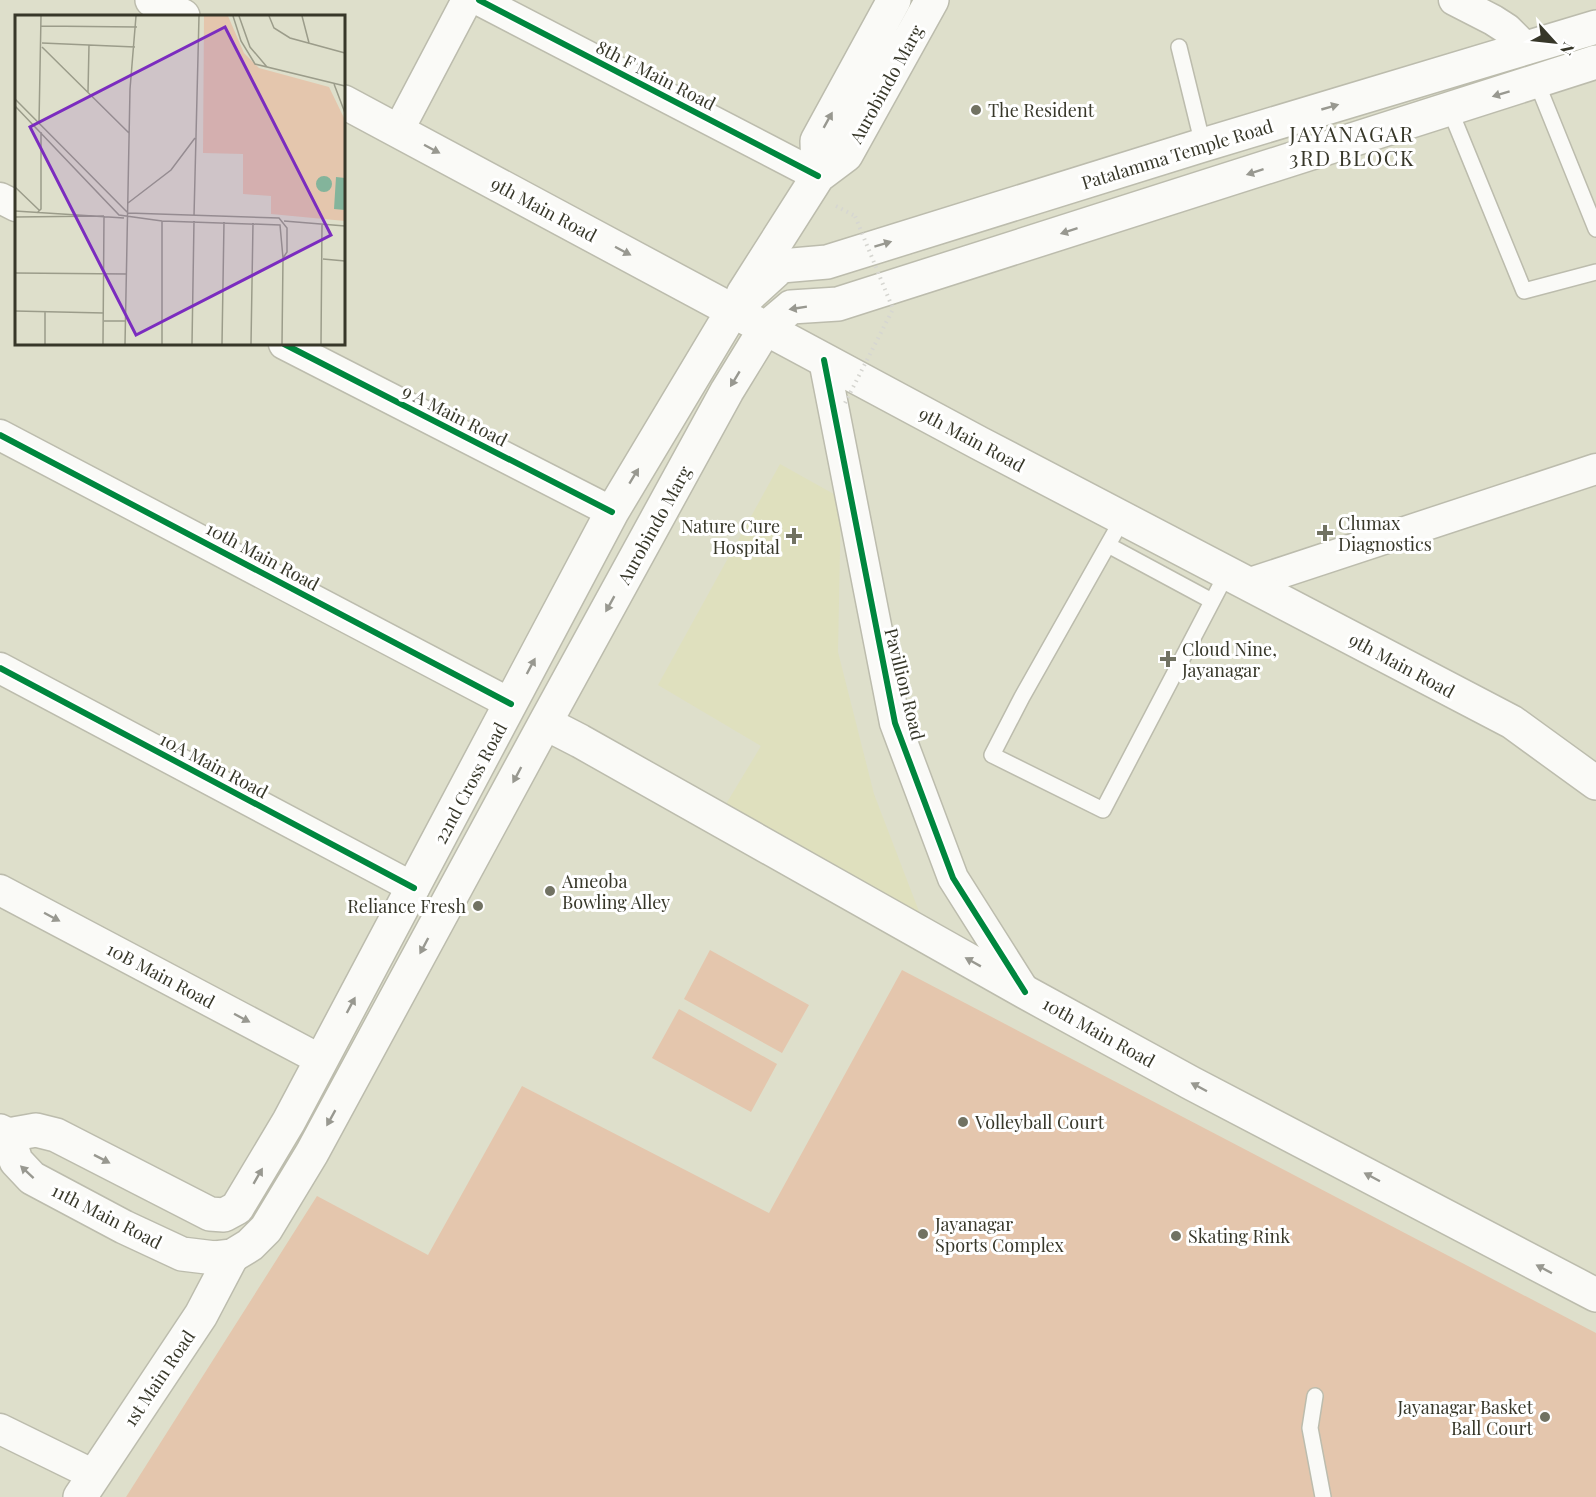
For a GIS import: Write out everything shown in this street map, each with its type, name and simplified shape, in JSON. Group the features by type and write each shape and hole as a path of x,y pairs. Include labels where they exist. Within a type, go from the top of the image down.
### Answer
{"main road":[{"path":"152,0 181,15"},
{"name":"Aurobindo Marg","path":"818,176 817,141 894,0"},
{"name":"Aurobindo Marg","path":"818,176 846,155 932,0"},
{"name":"Patalamma Temple Road","path":"733,310 781,266 827,262 1203,145 1596,27"},
{"path":"1450,110 1537,83 1593,70"},
{"name":"9th Main Road","path":"345,103 824,360 1115,532 1512,722 1596,783"},
{"name":"Aurobindo Marg","path":"544,723 727,391 765,328 791,307 838,304 1450,110"},
{"name":"22nd Cross Road","path":"219,1216 237,1208 244,1199 414,888 612,512 733,310 818,176"},
{"name":"22nd Cross Road","path":"232,1256 250,1245 266,1230 290,1192 544,723"},
{"name":"10th Main Road","path":"544,723 1191,1083 1596,1295"},
{"name":"11th Main Road","path":"219,1216 200,1210 56,1135 36,1130 4,1133 23,1171 42,1183 124,1227 182,1254 215,1258 232,1256"},
{"name":"1st Main Road","path":"87,1486 201,1316 232,1256"}],"street":[{"path":"398,131 467,0"},
{"name":"8th F Main Road","path":"479,0 818,176"},
{"path":"1454,0 1494,20 1507,29 1527,49"},
{"path":"0,198 15,206"},
{"name":"9 A Main Road","path":"286,345 612,512"},
{"name":"Pavillion Road","path":"824,360 896,723 954,878 1025,992"},
{"name":"10th Main Road","path":"0,435 512,704"},
{"path":"1229,586 1596,469"},
{"name":"10A Main Road","path":"0,668 414,888"},
{"name":"10B Main Road","path":"0,890 321,1060"},
{"path":"0,1429 87,1486"}],"lane":[{"path":"1179,47 1203,145"},
{"path":"1537,83 1596,230"},
{"path":"1450,110 1524,291 1596,272"},
{"path":"1115,532 992,755 1103,810 1229,586"},
{"path":"1315,1396 1310,1428 1323,1497"}],"path":[{"path":"845,403 893,309 855,216"}],"shaded area":[{"path":"780,464 841,498 838,652 874,794 920,914 726,804 761,746 658,685"},
{"path":"710,950 809,1005 782,1053 684,999"},
{"name":"Jayanagar Sports Complex","path":"902,970 1596,1333 1596,1497 126,1497 317,1196 428,1255 522,1086 769,1213"},
{"path":"679,1009 777,1064 751,1112 652,1058"}],"cycle path":[{"path":"479,0 818,176"},
{"path":"286,345 612,512"},
{"path":"824,360 895,723 953,878 1025,992"},
{"path":"0,435 511,704"},
{"path":"0,668 414,888"}],"place":[{"name":"The Resident","path":"976,110"},
{"name":"Clumax Diagnostics","path":"1325,533"},
{"name":"Nature Cure Hospital","path":"794,536"},
{"name":"Cloud Nine, Jayanagar","path":"1168,659"},
{"name":"Ameoba Bowling Alley","path":"550,891"},
{"name":"Reliance Fresh","path":"478,906"},
{"name":"Volleyball Court","path":"963,1122"},
{"name":"Jayanagar Sports Complex","path":"923,1234"},
{"name":"Skating Rink","path":"1176,1236"},
{"name":"Jayanagar Basket Ball Court","path":"1545,1417"}],"district":[{"name":"JAYANAGAR 3RD BLOCK","path":"1352,145"}]}
